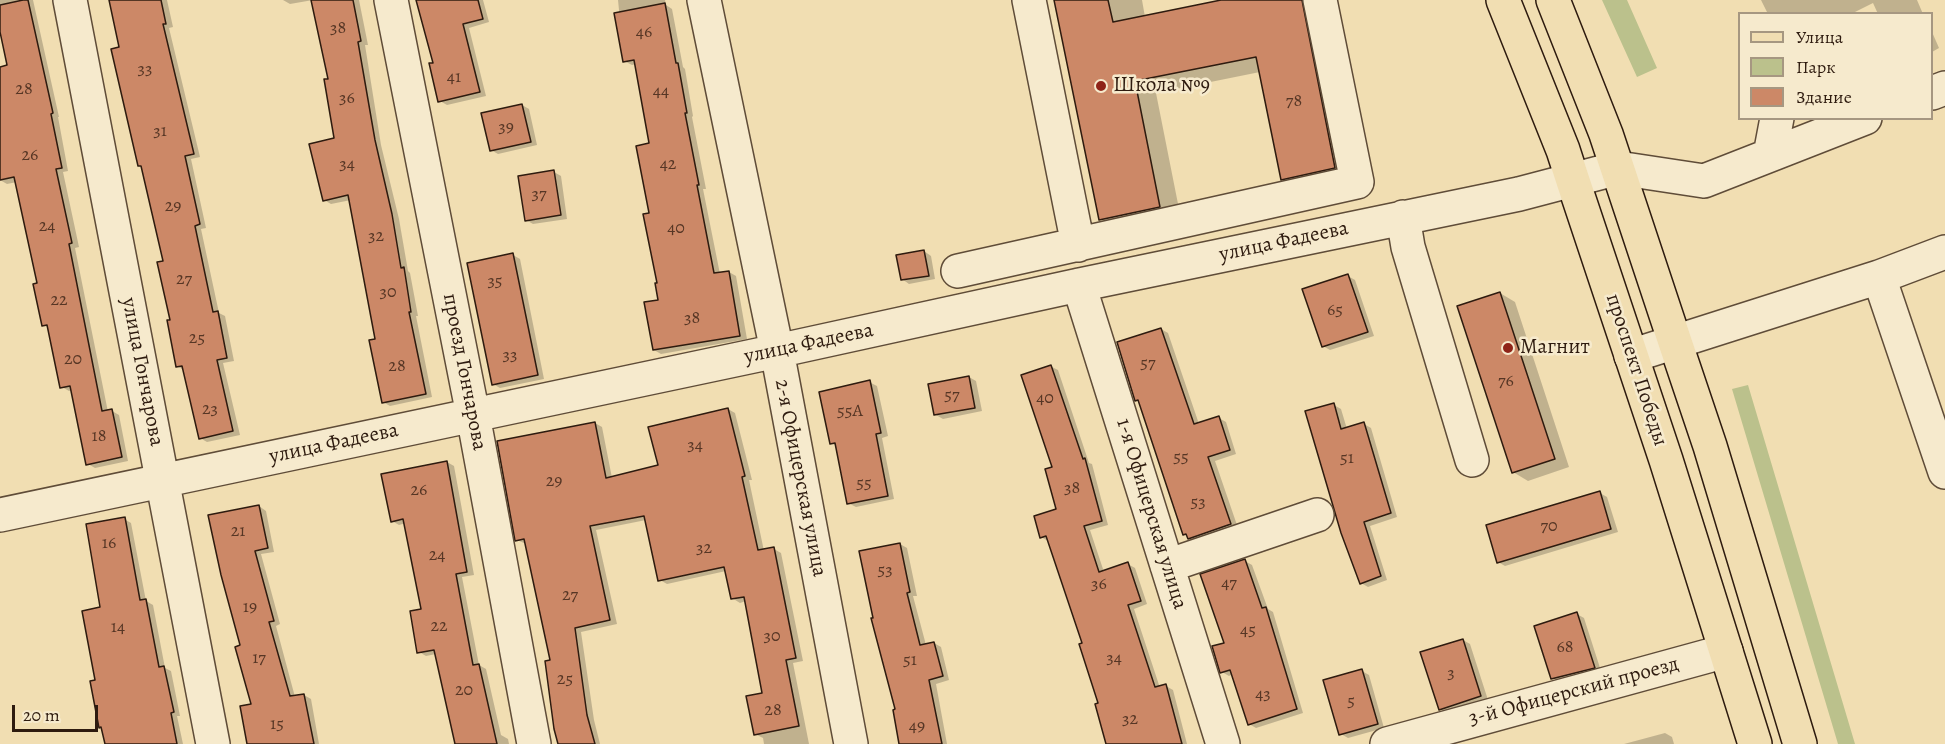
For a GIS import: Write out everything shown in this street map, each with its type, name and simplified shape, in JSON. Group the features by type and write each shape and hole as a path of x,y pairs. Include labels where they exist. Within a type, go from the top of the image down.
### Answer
{"main road":[{"name":"проспект Победы","path":"1503,0 1573,181 1755,744"},
{"path":"1553,0 1606,134 1676,342 1710,446 1800,744"}],"street":[{"name":"улица Гончарова","path":"70,0 213,744"},
{"name":"проезд Гончарова","path":"391,0 473,415 534,744"},
{"name":"2-я Офицерская улица","path":"704,0 777,351 850,744"},
{"path":"1029,0 1078,245"},
{"path":"958,271 1357,183 1320,0"},
{"path":"1770,155 1778,120"},
{"path":"1618,168 1704,181 1860,120"},
{"name":"улица Фадеева","path":"0,515 1079,285 1519,194 1618,168"},
{"path":"1403,217 1408,247 1472,460"},
{"path":"1631,356 1879,277 1945,252"},
{"path":"1879,277 1945,472"},
{"name":"1-я Офицерская улица","path":"1079,285 1223,744"},
{"path":"1167,566 1317,515"},
{"name":"3-й Офицерский проезд","path":"1388,744 1726,651"}],"green space":[{"path":"1602,0 1627,0 1657,68 1637,77"},
{"path":"1748,385 1855,744 1838,744 1732,389"}],"building":[{"path":"28,0 53,113 51,114 62,168 56,169 72,243 69,244 102,411 112,409 122,457 86,465 70,386 60,388 47,325 42,326 33,284 37,283 14,177 0,180 0,67 7,65 0,32 0,5"},
{"path":"109,0 161,0 166,24 163,24 194,154 185,156 200,224 195,226 213,312 218,311 227,358 217,360 233,431 199,439 182,366 176,367 167,320 170,320 157,262 163,261 111,49 119,47"},
{"path":"311,0 353,0 375,140 392,214 401,268 404,267 411,312 409,312 426,394 382,403 369,340 375,339 348,195 323,201 309,144 334,138 324,79 328,79"},
{"path":"416,0 478,0 483,19 463,24 480,92 438,102 429,63 433,63"},
{"path":"1054,0 1108,0 1113,22 1221,0 1302,0 1335,168 1281,180 1256,57 1135,81 1160,207 1099,220"},
{"path":"665,3 676,63 678,63 699,185 697,185 714,273 729,271 740,336 653,350 644,302 658,300 655,283 657,283 643,214 649,213 636,146 649,143 634,60 623,62 614,13"},
{"path":"522,104 531,142 490,151 481,113"},
{"path":"554,170 561,215 525,221 518,176"},
{"path":"924,250 929,276 901,280 896,255"},
{"path":"513,253 538,375 492,385 467,263"},
{"path":"1348,274 1368,332 1322,347 1302,289"},
{"path":"1500,292 1555,459 1512,473 1457,306"},
{"path":"1161,328 1194,424 1219,416 1230,450 1208,457 1231,524 1188,539 1186,534 1183,535 1138,400 1135,401 1117,342"},
{"path":"1051,365 1083,459 1085,458 1102,521 1084,526 1099,572 1128,562 1141,601 1128,605 1155,687 1166,684 1182,744 1106,744 1095,704 1098,703 1079,644 1082,643 1046,536 1040,538 1034,516 1056,509 1045,469 1052,467 1021,375"},
{"path":"969,376 975,408 934,415 928,384"},
{"path":"870,380 881,433 876,434 888,496 847,504 835,443 830,444 819,392"},
{"path":"1334,403 1341,429 1364,422 1391,513 1364,522 1381,576 1360,584 1341,533 1305,411"},
{"path":"728,408 745,476 742,477 758,550 774,547 796,658 786,660 799,726 754,735 746,696 762,693 744,597 731,599 724,567 658,581 644,516 590,526 610,620 575,628 587,715 595,744 558,744 545,661 550,660 524,539 515,541 497,441 595,422 606,478 658,465 648,427"},
{"path":"447,461 467,572 456,574 473,665 479,664 497,744 455,744 434,650 417,653 410,611 421,609 403,519 391,522 381,474"},
{"path":"1600,491 1611,529 1497,563 1486,525"},
{"path":"259,505 268,548 255,551 274,621 269,622 290,696 304,694 314,744 247,744 240,706 251,704 235,647 240,645 208,515"},
{"path":"125,517 140,600 146,599 159,667 164,666 174,712 171,713 177,744 105,744 101,727 99,728 90,681 95,680 82,611 100,607 86,524"},
{"path":"900,543 910,592 907,593 920,645 934,642 943,676 929,680 942,744 899,744 893,710 895,709 871,618 873,618 859,551"},
{"path":"1245,559 1262,608 1266,607 1297,709 1248,725 1230,670 1220,673 1212,646 1224,643 1200,574"},
{"path":"1577,612 1595,668 1551,679 1534,626"},
{"path":"1463,639 1481,696 1439,710 1420,652"},
{"path":"1362,669 1378,724 1339,735 1323,680"}],"place":[{"name":"Школа №9","path":"1101,86"},
{"name":"Магнит","path":"1508,348"}]}
